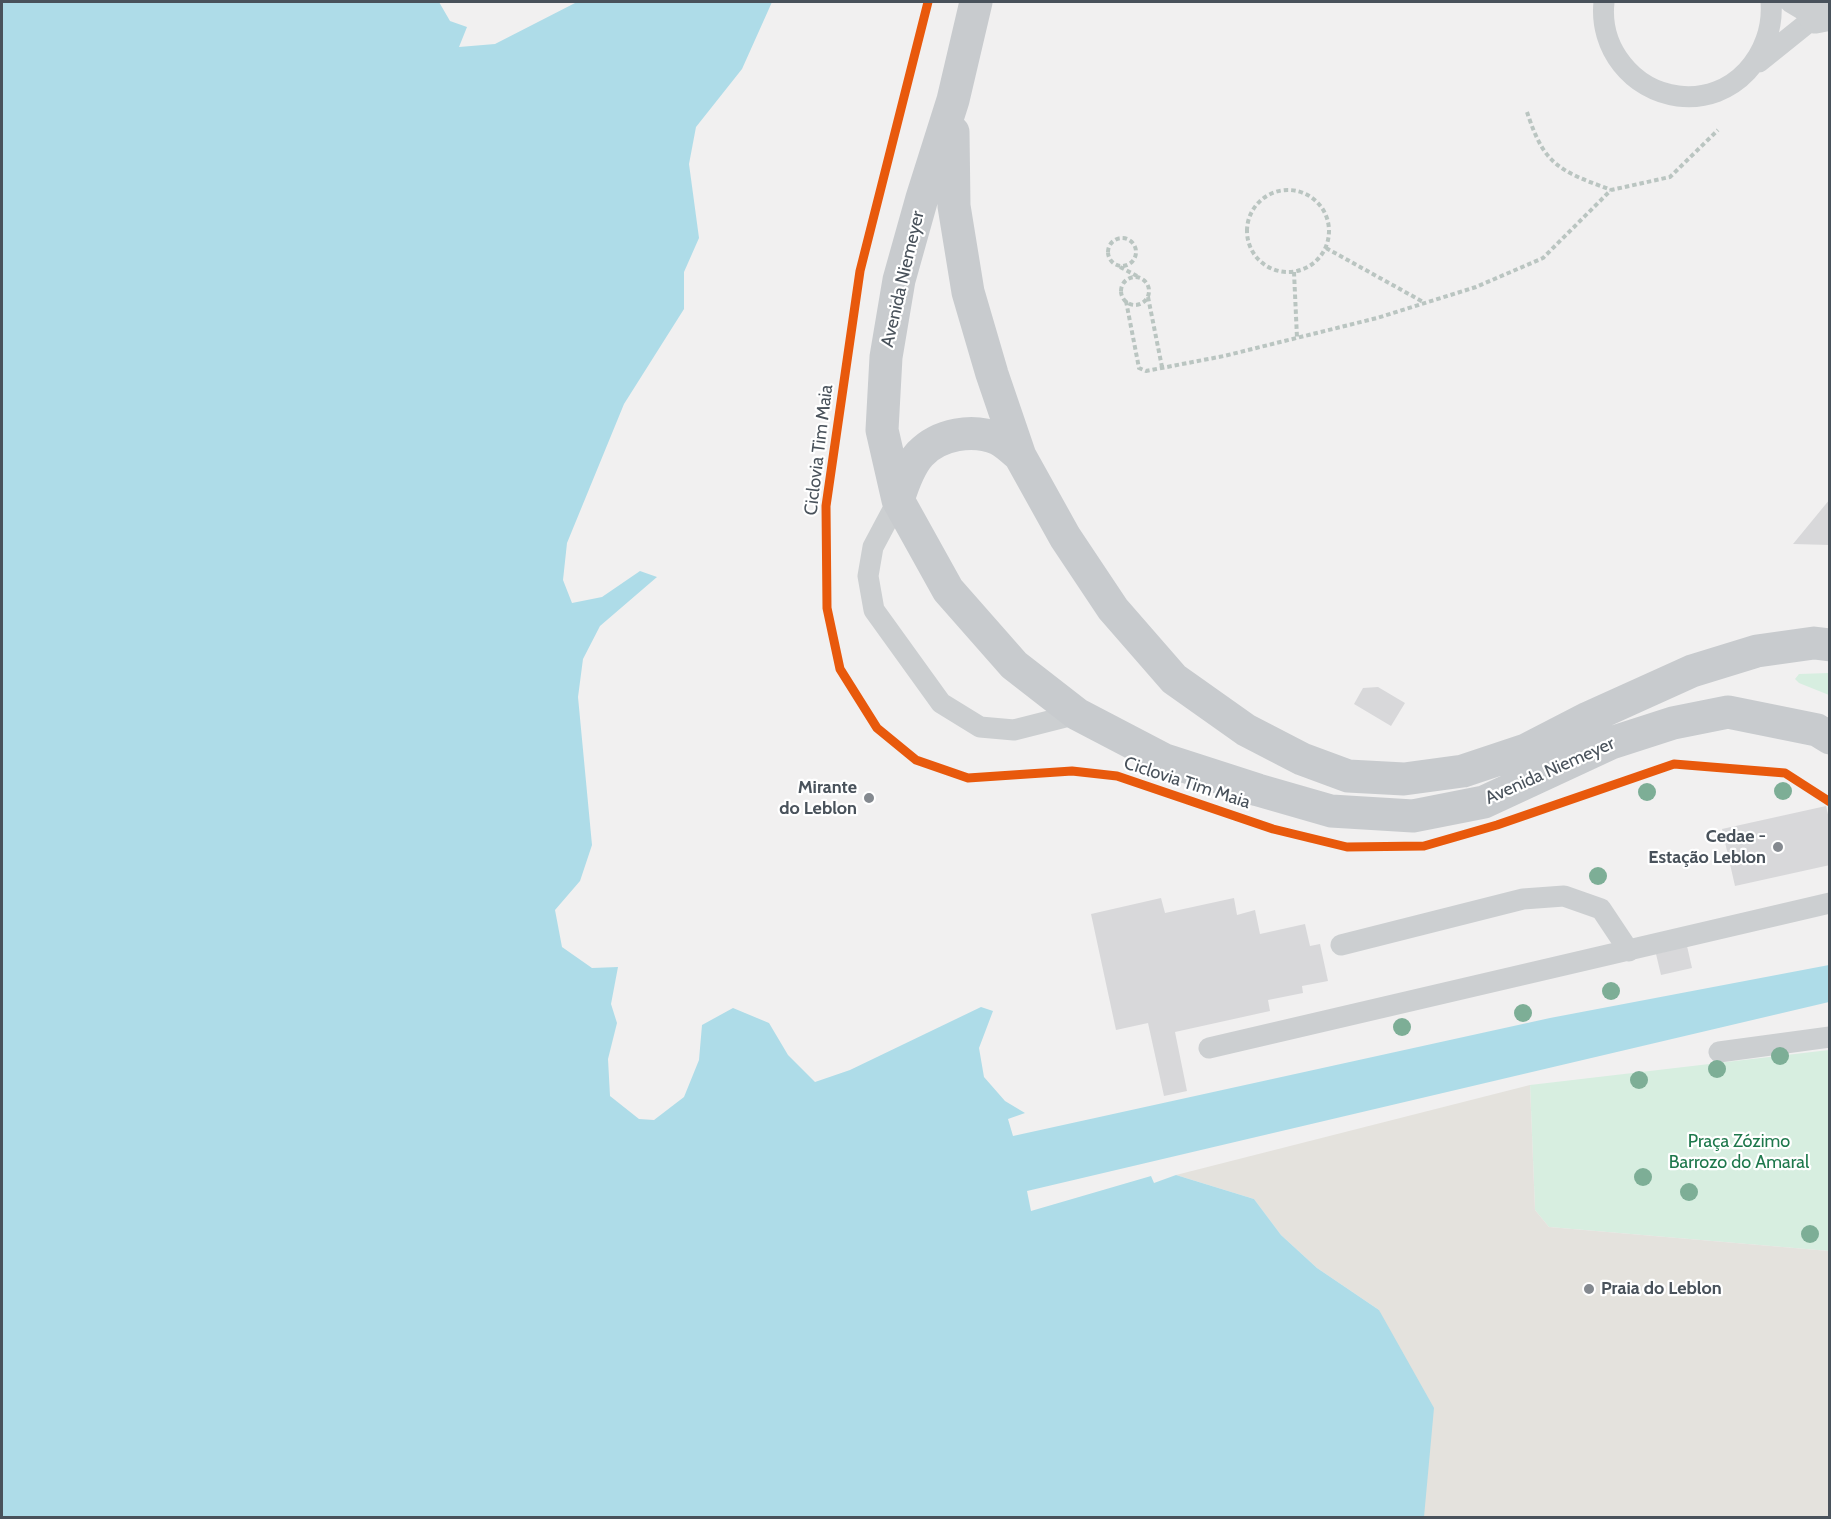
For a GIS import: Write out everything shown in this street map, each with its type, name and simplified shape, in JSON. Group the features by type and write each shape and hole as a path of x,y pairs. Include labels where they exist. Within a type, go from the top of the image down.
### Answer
{"main road":[{"name":"Avenida Niemeyer","path":"976,2 953,100 899,280 886,357 882,430 898,500 948,590 1014,664 1077,714 1165,760 1331,811 1413,816 1484,802 1611,743 1673,723 1728,712 1817,730 1830,738"},
{"name":"Avenida Niemeyer","path":"953,100 954,206 968,292 992,374 1020,456 1065,537 1113,609 1174,679 1246,730 1302,759 1348,776 1404,779 1463,771 1526,750 1588,718 1692,671 1756,651 1814,643 1830,645"},
{"path":"898,500 906,478 920,454 943,438 970,432 998,439 1020,456"}],"lane":[{"path":"1604,2 1605,30 1615,55 1632,76 1654,89 1679,96 1706,95 1730,85 1751,67 1766,44 1772,17 1771,2"},
{"path":"1730,85 1811,11"},
{"path":"898,500 873,547 868,576 874,610 942,703 980,727 1014,730 1077,714"},
{"path":"1341,945 1523,899 1564,896 1601,909 1629,951"},
{"path":"1209,1048 1830,903"},
{"path":"1719,1052 1830,1036"}],"path":[{"path":"1527,112 1534,132 1550,159 1575,176 1611,190"},
{"path":"1162,367 1147,283 1139,278 1128,272 1116,265 1110,260 1109,246 1116,240 1126,239 1133,244 1136,253 1128,272 1122,284 1121,294 1126,301 1139,368 1146,371 1224,356 1377,318 1476,287 1543,258 1611,190 1670,177 1720,128"},
{"path":"1289,189 1303,192 1314,198 1323,209 1328,222 1329,236 1326,248 1318,260 1307,268 1294,272 1268,267 1257,259 1246,234 1248,220 1254,207 1263,197 1276,191 1289,189"},
{"path":"1326,248 1425,303"},
{"path":"1116,265 1125,266 1132,261"},
{"path":"1294,272 1297,338"},
{"path":"1122,284 1130,278 1139,278"},
{"path":"1126,301 1138,304 1148,296"}],"green space":[{"path":"1829,673 1829,695 1799,683 1795,679 1799,674"},
{"name":"Praça Zózimo Barrozo do Amaral","path":"1829,1050 1829,1251 1549,1227 1535,1210 1530,1085"}],"sand":[{"name":"Praia do Leblon","path":"1530,1085 1535,1210 1549,1227 1829,1251 1829,1517 1424,1517 1379,1310 1317,1268 1281,1235 1254,1199 1176,1175"}],"water":[{"path":"2,2 439,2 450,21 467,27 459,47 495,44 577,2 772,2 742,69 696,127 689,164 699,238 684,272 684,309 624,404 567,543 563,580 572,603 602,597 640,571 657,577 600,626 583,659 578,697 592,845 580,881 555,910 562,947 592,968 618,967 611,1004 617,1023 608,1059 610,1096 639,1119 654,1120 684,1097 699,1060 702,1025 733,1008 769,1023 788,1055 815,1082 850,1070 981,1007 993,1011 979,1048 984,1077 1005,1101 1025,1113 1008,1119 1013,1136 1550,1018 1829,965 1829,1002 1027,1191 1031,1211 1151,1176 1154,1183 1176,1175 1254,1199 1281,1235 1317,1268 1379,1310 1434,1408 1424,1517 2,1517"}],"building":[{"path":"1830,499 1830,545 1793,544"},
{"path":"1378,687 1405,703 1391,726 1354,704 1363,688"},
{"name":"Cedae - Estação Leblon","path":"1826,806 1830,823 1830,865 1735,886 1722,829"},
{"path":"1161,898 1165,913 1234,898 1237,915 1255,910 1260,934 1305,924 1310,946 1320,944 1328,981 1302,986 1303,993 1268,1000 1270,1011 1175,1032 1187,1091 1164,1096 1148,1023 1116,1030 1091,914"},
{"path":"1687,946 1692,968 1661,975 1656,954"}],"cycle path":[{"name":"Ciclovia Tim Maia","path":"928,2 860,271 826,506 827,608 840,669 877,728 916,760 968,778 1072,771 1117,776 1273,829 1347,847 1424,846 1497,825 1674,764 1785,773 1830,802"}],"place":[{"name":"Mirante do Leblon","path":"869,798"},
{"name":"Cedae - Estação Leblon","path":"1778,847"},
{"name":"Praia do Leblon","path":"1589,1289"}]}
